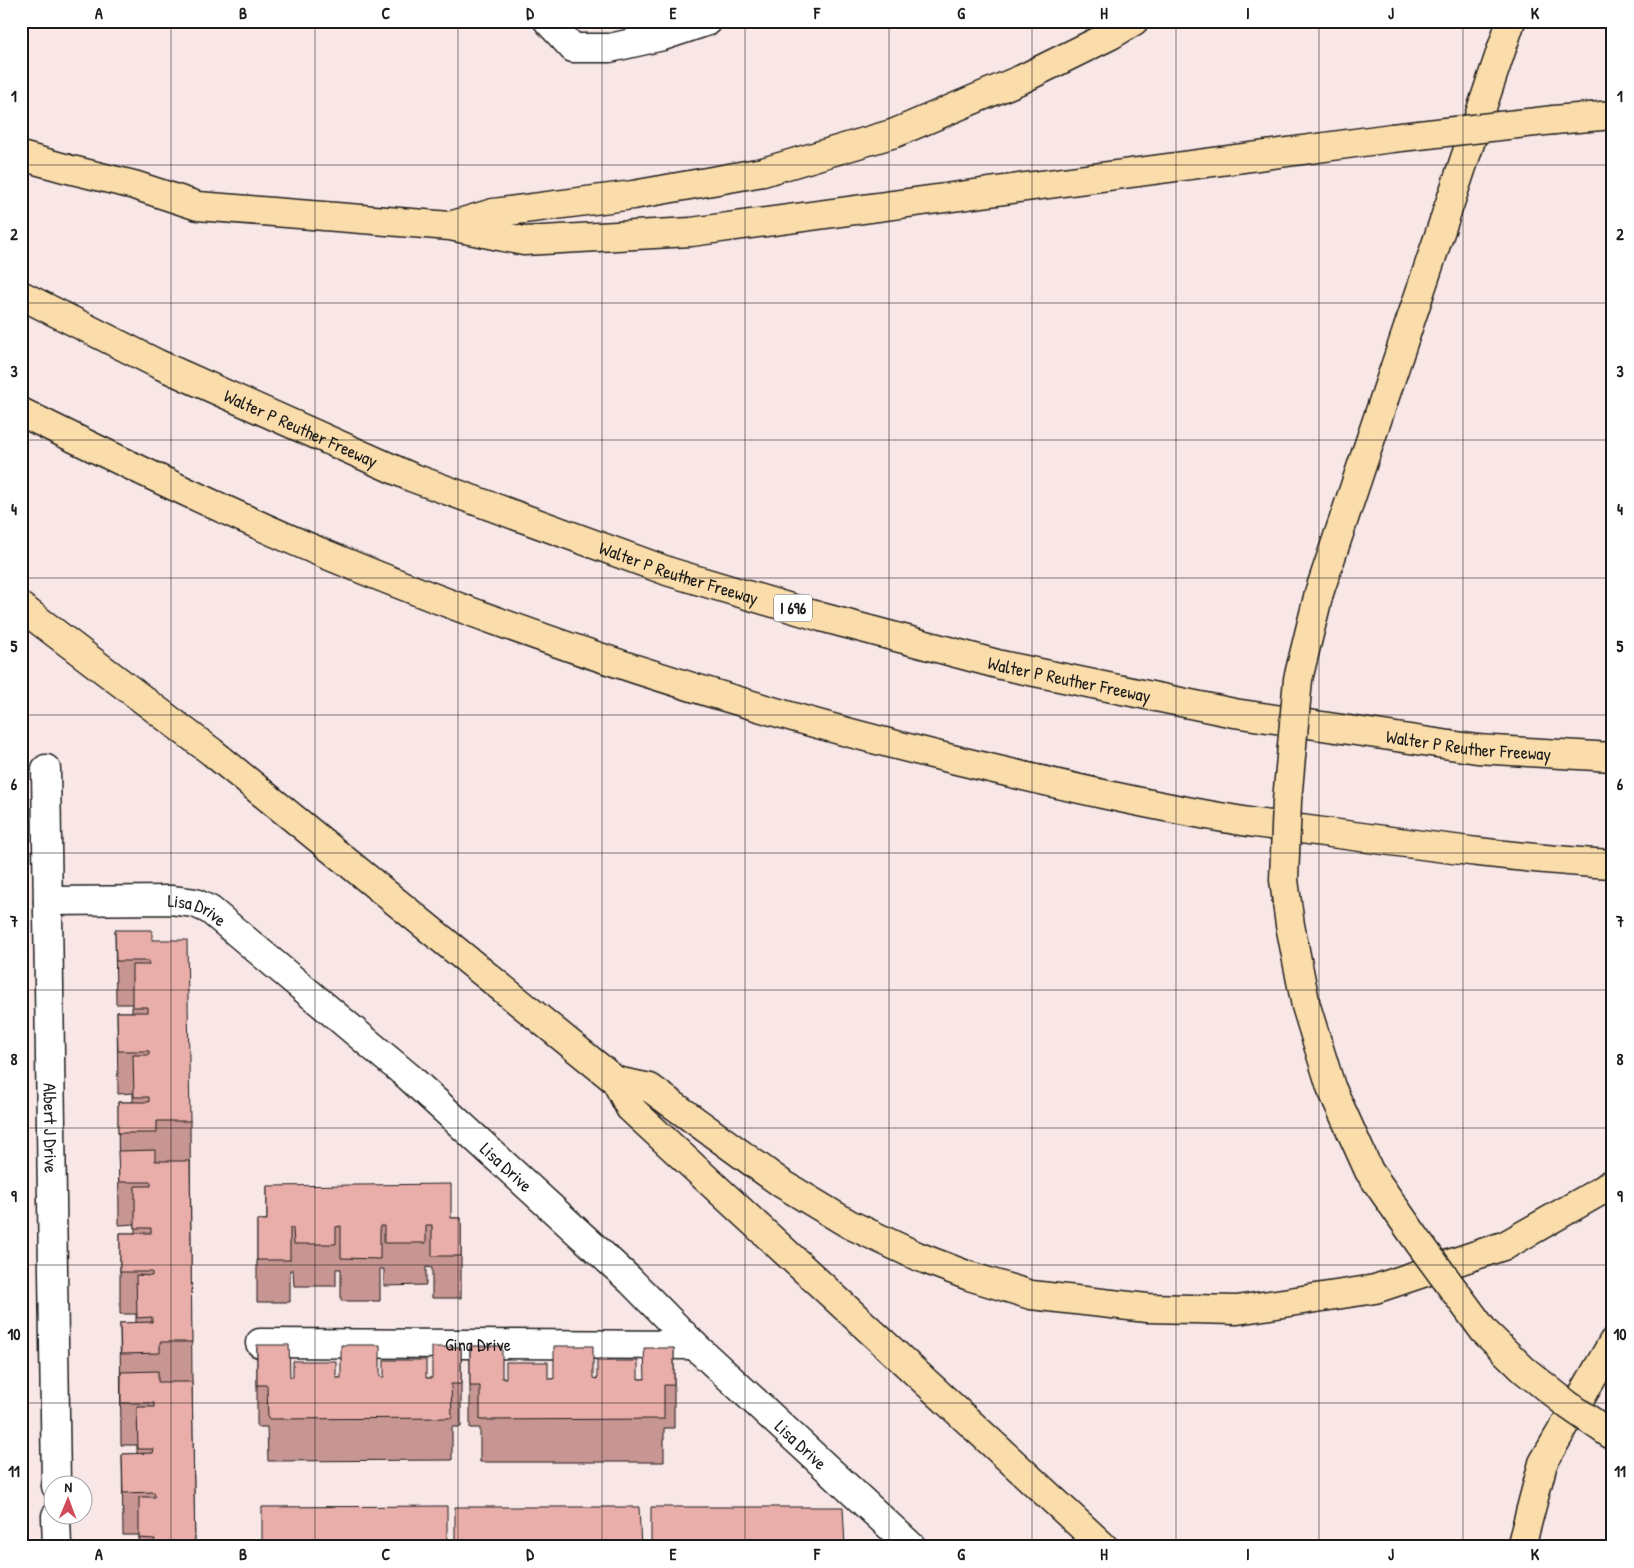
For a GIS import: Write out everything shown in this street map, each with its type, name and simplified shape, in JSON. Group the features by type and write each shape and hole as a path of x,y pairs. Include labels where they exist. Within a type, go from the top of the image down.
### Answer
{"highway":[{"path":"450,226 493,213 633,195 763,172 886,136 1022,79 1111,35 1134,21"},
{"path":"1511,21 1319,593 1298,679 1287,801 1284,880 1290,925 1306,1006 1331,1087 1369,1172 1484,1331 1523,1369 1568,1406 1613,1436"},
{"path":"21,156 134,185 198,206 450,226 524,241 691,232 1392,138 1613,114"},
{"name":"Walter P Reuther Freeway","path":"21,295 158,364 411,478 670,572 820,617 1001,665 1234,713 1477,749 1613,757"},
{"path":"21,412 209,503 332,557 576,650 674,683 776,713 996,770 1124,798 1243,821 1481,852 1613,864"},
{"path":"21,608 212,752 616,1081 630,1108 1104,1547"},
{"path":"616,1081 650,1088 781,1183 850,1224 917,1256 969,1276 1031,1295 1147,1308 1237,1310 1375,1289 1506,1245 1608,1185"},
{"path":"1521,1547 1543,1462 1613,1342"}],"street":[{"path":"548,21 573,48 610,48 663,36 708,21"},
{"name":"Albert J Drive","path":"46,769 56,1476"},
{"name":"Lisa Drive","path":"48,901 171,900 194,903 210,910 409,1077 630,1280 694,1345 912,1547"},
{"name":"Gina Drive","path":"260,1343 694,1345"},
{"path":"56,1526 57,1547"}],"building":[{"path":"115,930 152,930 152,940 187,940 190,1121 157,1121 157,1133 118,1133 118,1102 149,1102 149,1097 134,1097 133,1055 149,1055 149,1051 118,1051 117,1012 148,1012 148,1007 132,1007 132,965 149,965 148,961 116,961"},
{"path":"155,1150 155,1161 190,1161 192,1342 160,1342 160,1353 121,1354 120,1323 152,1322 152,1317 137,1318 136,1275 152,1276 152,1272 120,1272 120,1233 151,1233 151,1228 135,1228 135,1186 151,1186 151,1182 119,1182 118,1151"},
{"path":"451,1184 451,1218 461,1218 461,1256 432,1256 432,1225 426,1225 426,1243 384,1243 384,1226 380,1226 380,1259 341,1258 341,1226 336,1227 336,1244 294,1244 293,1228 290,1228 290,1260 257,1260 257,1220 267,1220 267,1186"},
{"path":"257,1345 289,1345 290,1377 293,1377 293,1361 336,1361 336,1378 341,1378 341,1345 380,1345 380,1377 384,1377 384,1360 426,1360 426,1378 432,1378 432,1347 461,1347 461,1384 451,1384 452,1418 268,1419 267,1385 257,1385"},
{"path":"470,1346 502,1346 502,1378 506,1378 506,1362 548,1362 548,1379 554,1379 554,1346 593,1346 593,1378 597,1379 597,1361 638,1361 638,1379 645,1379 644,1348 674,1348 674,1385 664,1385 664,1419 480,1420 480,1386 470,1386"},
{"path":"158,1371 158,1382 192,1382 195,1547 123,1547 123,1544 154,1543 155,1539 139,1538 139,1497 155,1497 154,1492 123,1493 122,1454 153,1453 154,1449 138,1449 137,1407 154,1407 154,1403 121,1403 121,1372"},
{"path":"447,1506 447,1540 449,1547 262,1547 262,1507"},
{"path":"455,1507 639,1507 641,1547 455,1547"},
{"path":"651,1507 843,1507 845,1547 651,1547"}]}
